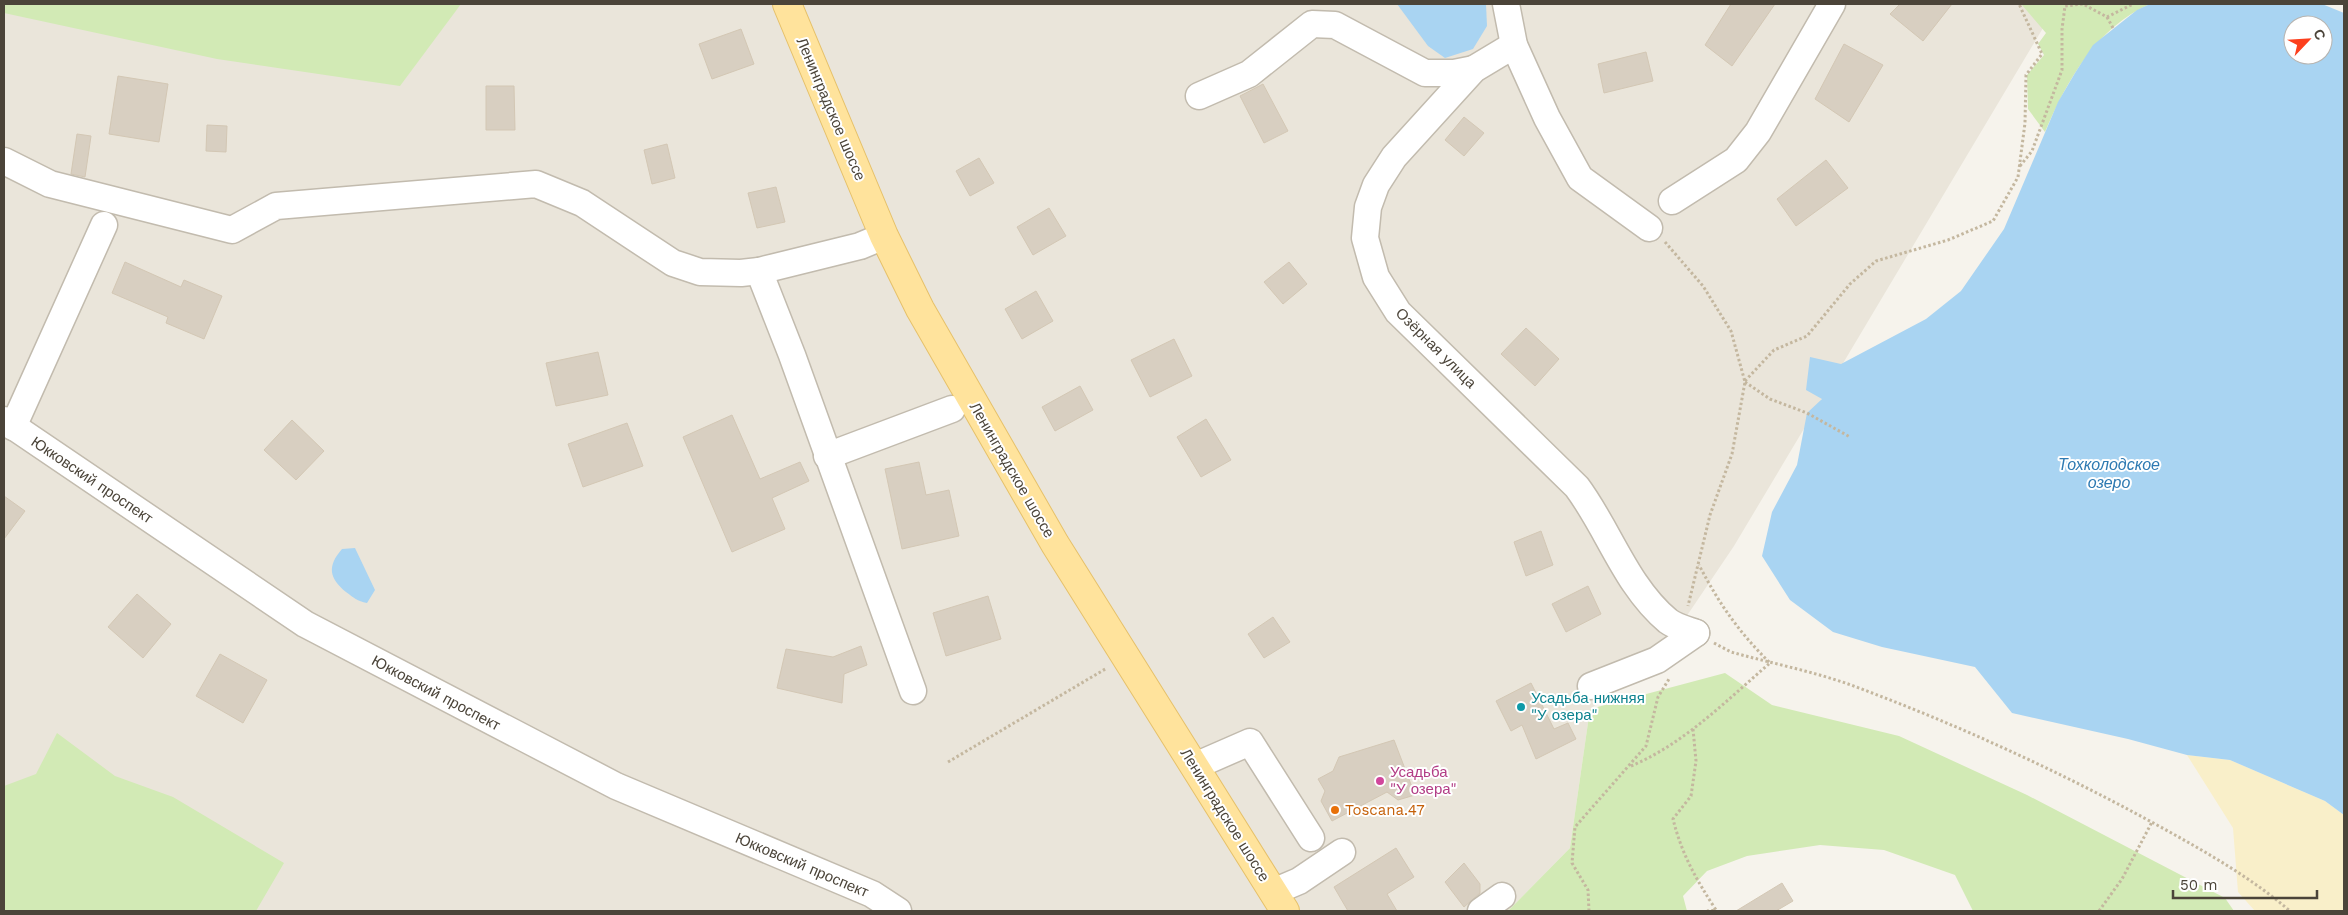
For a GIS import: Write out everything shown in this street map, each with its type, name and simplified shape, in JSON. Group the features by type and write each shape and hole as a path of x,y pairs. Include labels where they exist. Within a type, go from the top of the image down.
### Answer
{"main road":[{"name":"Ленинградское шоссе","path":"787,4 884,236 920,309 1001,451 1125,658 1195,766 1279,902"}],"street":[{"path":"1506,4 1514,45 1547,118 1580,178 1648,228"},
{"path":"1672,201 1736,160 1758,132 1832,4"},
{"path":"1200,96 1249,74 1312,24 1335,25 1424,73 1454,73 1474,69"},
{"name":"Озёрная улица","path":"1514,45 1474,69 1394,157 1376,185 1368,207 1365,238 1376,277 1398,312 1577,487 1591,505 1635,583 1670,622 1696,633"},
{"path":"4,161 50,184 232,230 276,206 536,184 582,202 672,263 700,272 750,272 860,246 884,236"},
{"path":"8,424 104,225"},
{"path":"750,272 792,355 913,691"},
{"path":"827,456 952,409"},
{"name":"Юкковский проспект","path":"8,424 305,624 616,786 872,894 898,911"},
{"path":"1591,686 1657,660 1696,633"},
{"path":"1195,766 1250,742 1311,838"},
{"path":"1279,902 1299,881 1342,852"},
{"path":"1481,911 1502,896"}],"path":[{"path":"1745,382 1774,350 1808,336 1850,284 1876,261 1948,240 1993,221 2018,177 2025,123 2026,76 2042,54 2019,4"},
{"path":"2020,166 2032,151 2062,70 2062,29 2065,6 2083,4 2107,17 2113,28"},
{"path":"2107,17 2133,4"},
{"path":"1648,228 1668,244 1707,294 1731,331 1745,382 1732,454 1710,515 1688,607 1696,633 1731,652 1849,684 1939,720 2053,770 2152,822 2261,886 2290,911"},
{"path":"1745,382 1770,399 1807,414 1850,437"},
{"path":"1698,565 1717,601 1742,634 1770,663"},
{"path":"948,762 1125,658"},
{"path":"1630,766 1653,757 1693,729 1770,663"},
{"path":"1590,911 1588,890 1572,863 1575,827 1646,746 1658,697 1672,673"},
{"path":"1693,729 1696,761 1691,796 1673,820 1680,846 1692,872 1716,910 1707,911"},
{"path":"2099,911 2122,879 2152,822"}],"shaded area":[{"path":"4,4 2021,4 2043,28 1734,546 1657,660 1590,709 1570,848 1508,911 4,911"}],"green space":[{"path":"4,4 461,4 400,86 217,59 4,13"},
{"path":"2021,4 2150,4 2114,26 2099,41 2086,57 2063,93 2045,132 2028,109 2027,75 2044,55 2038,44 2046,33"},
{"path":"1725,673 1772,705 1899,736 2027,795 2225,898 2234,911 1973,911 1955,875 1884,850 1820,845 1747,856 1707,871 1683,896 1687,911 1508,911 1570,848 1590,709"},
{"path":"57,733 115,776 173,797 284,863 256,911 4,911 4,786 36,774"}],"sand":[{"path":"2187,755 2230,760 2325,801 2344,815 2344,911 2255,911 2238,892 2233,828"}],"water":[{"path":"1397,4 1486,4 1487,26 1473,49 1445,58 1428,46"},
{"name":"Тохколодское озеро","path":"2150,4 2322,4 2344,13 2344,815 2325,801 2230,760 2187,755 2128,739 2012,713 1975,667 1882,647 1833,632 1790,600 1762,556 1772,512 1797,465 1807,413 1822,399 1806,390 1810,357 1841,364 1926,319 1961,291 2004,229 2058,102 2093,45 2137,10"},
{"path":"355,548 375,590 367,603 354,598 346,592 333,577 332,566 337,555 342,549"}],"building":[{"path":"1731,4 1775,4 1732,66 1705,45"},
{"path":"1900,4 1952,4 1923,41 1890,14"},
{"path":"741,29 754,64 712,79 699,44"},
{"path":"1844,44 1883,65 1849,122 1815,99"},
{"path":"1646,52 1653,81 1604,93 1598,64"},
{"path":"118,76 168,84 159,142 109,134"},
{"path":"1263,84 1288,131 1264,143 1240,96"},
{"path":"486,86 514,86 515,130 486,130"},
{"path":"1464,117 1484,133 1464,156 1445,140"},
{"path":"207,125 227,126 226,152 206,151"},
{"path":"77,134 91,136 85,177 71,174"},
{"path":"667,144 675,178 652,184 644,150"},
{"path":"979,158 994,183 970,196 956,171"},
{"path":"1826,160 1848,188 1796,226 1777,199"},
{"path":"776,187 785,222 757,228 748,193"},
{"path":"1049,208 1066,236 1033,255 1017,227"},
{"path":"125,262 181,287 184,280 222,296 204,339 166,323 168,317 112,293"},
{"path":"1289,262 1307,284 1283,304 1264,282"},
{"path":"1036,291 1053,321 1022,339 1005,309"},
{"path":"1526,328 1559,359 1535,386 1501,354"},
{"path":"1174,339 1192,376 1150,397 1131,360"},
{"path":"598,352 608,395 556,406 546,363"},
{"path":"1080,386 1093,410 1055,431 1042,407"},
{"path":"732,415 760,479 800,462 809,481 772,498 785,529 732,552 683,437"},
{"path":"1206,419 1231,460 1201,477 1177,437"},
{"path":"292,420 324,451 296,480 264,450"},
{"path":"627,423 643,466 583,487 568,444"},
{"path":"919,462 926,495 949,490 959,536 902,549 885,469"},
{"path":"4,496 25,511 4,539"},
{"path":"1541,531 1553,565 1526,576 1514,542"},
{"path":"1588,586 1601,614 1566,632 1552,604"},
{"path":"137,594 171,624 143,658 108,627"},
{"path":"988,596 1001,639 946,656 933,613"},
{"path":"1273,617 1290,642 1264,658 1248,634"},
{"path":"861,646 867,665 844,674 842,703 777,688 786,649 833,657"},
{"path":"220,654 267,680 243,723 196,696"},
{"path":"1531,683 1554,729 1568,723 1576,739 1536,759 1522,725 1511,731 1496,701"},
{"name":"Усадьба \"У озера\"","path":"1394,740 1415,795 1398,800 1387,792 1332,821 1321,801 1325,791 1318,779 1333,771 1339,757"},
{"path":"1396,848 1414,877 1387,894 1397,911 1348,911 1334,887"},
{"path":"1464,863 1480,884 1480,893 1464,907 1445,882"},
{"path":"1782,883 1793,901 1776,911 1736,911"}],"place":[{"name":"Усадьба нижняя \"У озера\"","path":"1521,707"},
{"name":"Усадьба \"У озера\"","path":"1380,781"},
{"name":"Toscana.47","path":"1335,810"}]}
